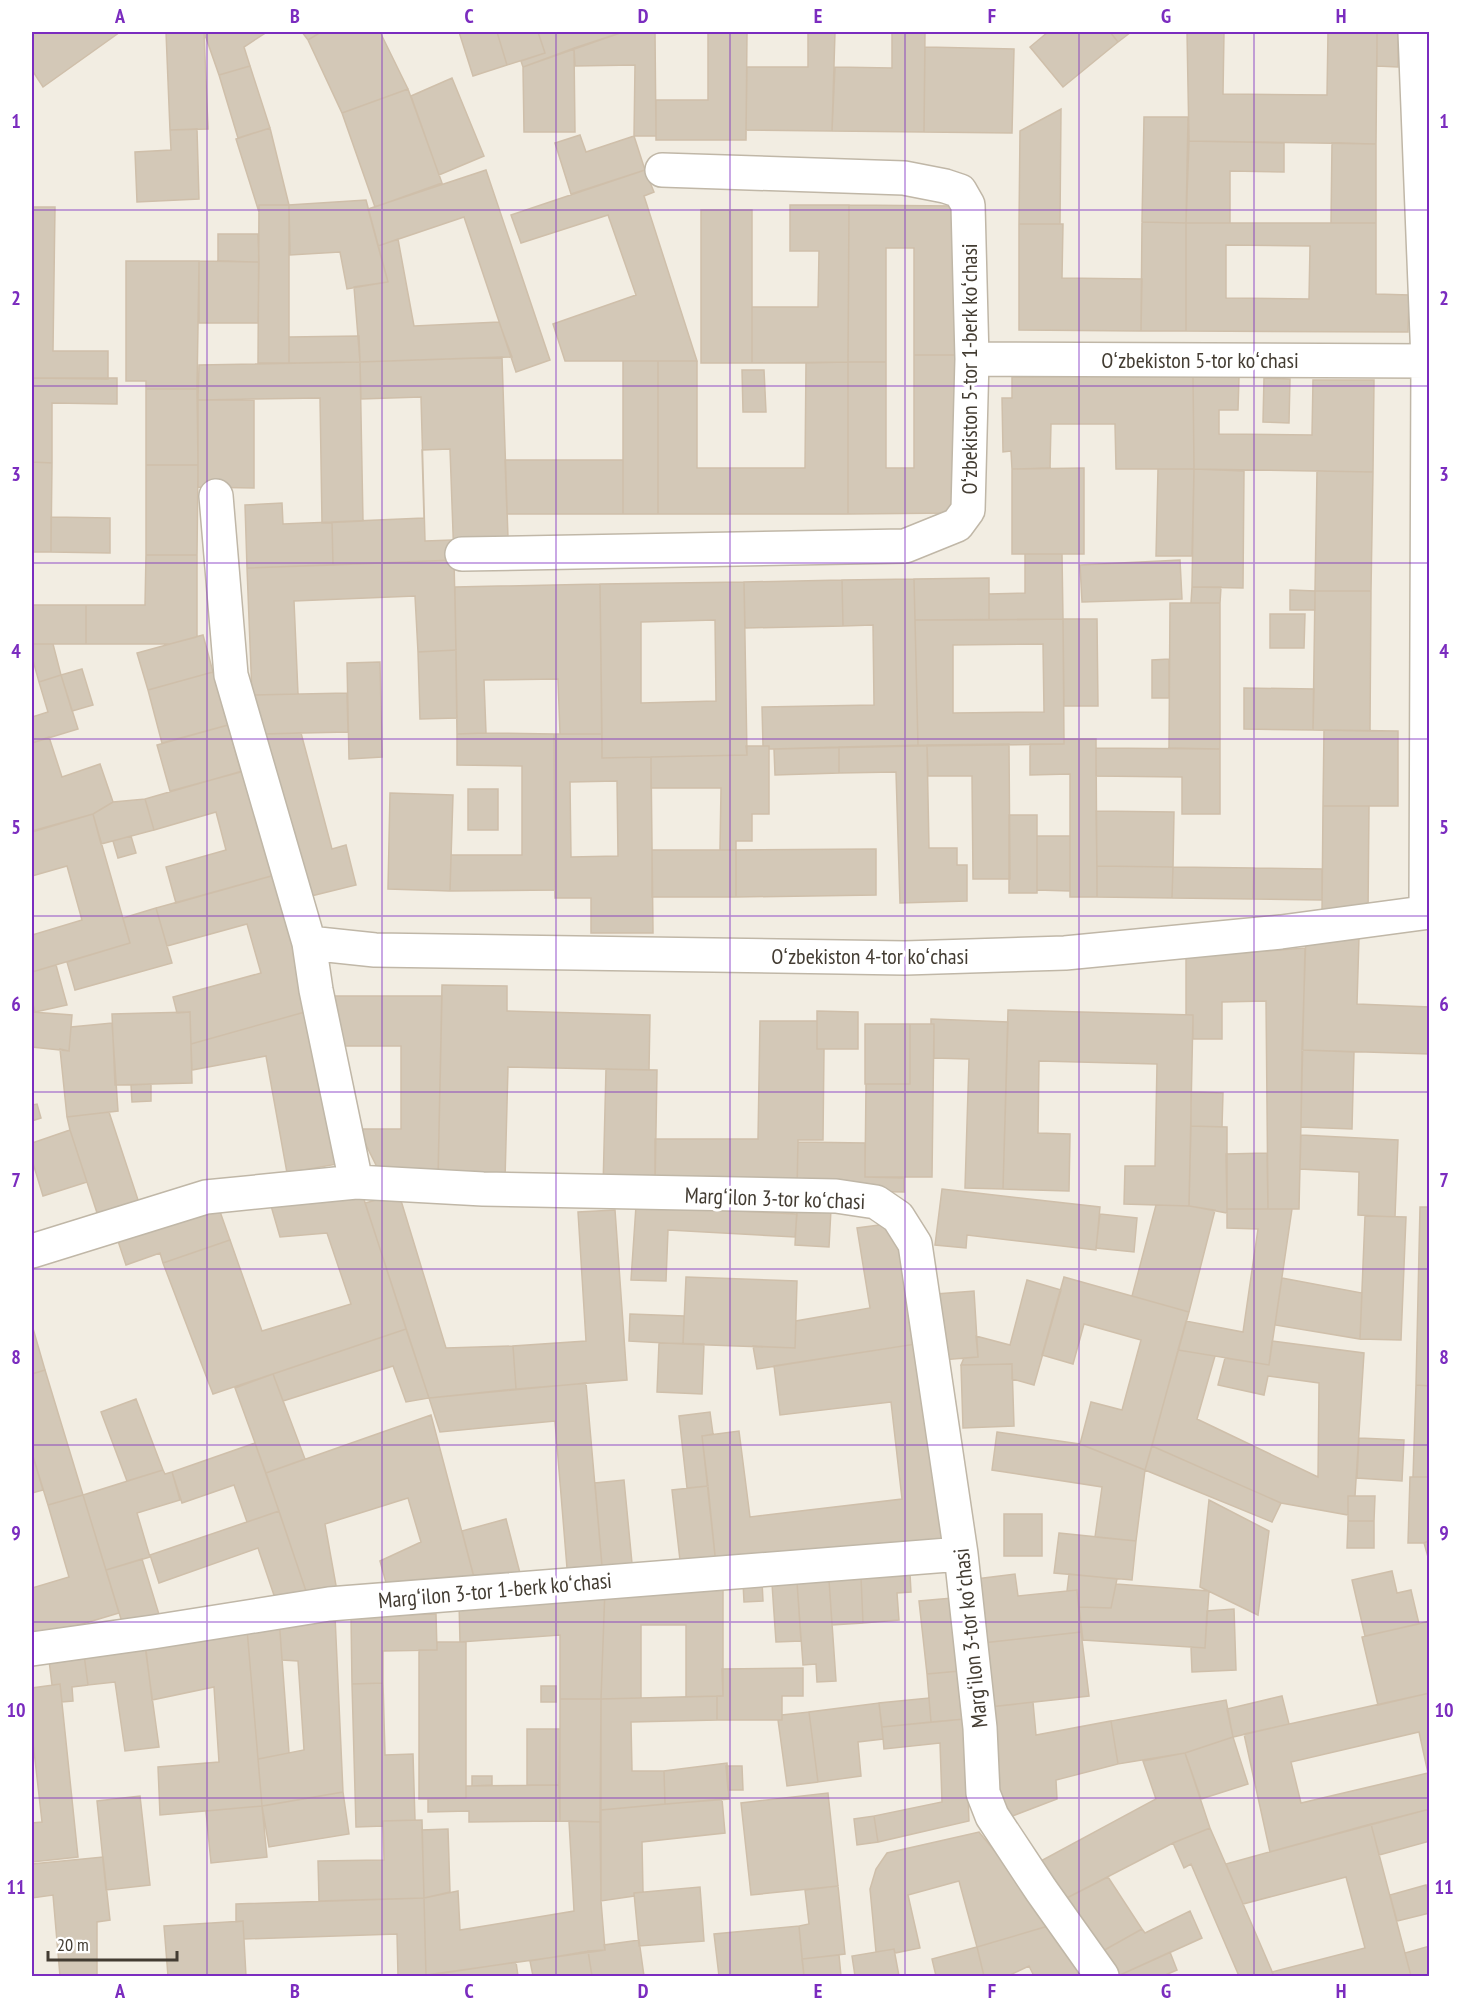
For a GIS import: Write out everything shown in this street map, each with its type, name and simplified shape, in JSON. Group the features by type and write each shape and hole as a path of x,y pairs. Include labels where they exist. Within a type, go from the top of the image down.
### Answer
{"street":[{"path":"1415,32 1428,362 1428,912"},
{"name":"Oʻzbekiston 5-tor 1-berk koʻchasi","path":"462,554 905,546 957,525 968,510 972,359 968,205 960,191 904,178 662,170"},
{"name":"Oʻzbekiston 5-tor koʻchasi","path":"972,359 1428,362"},
{"path":"216,496 231,675 309,943 316,990 356,1182"},
{"name":"Oʻzbekiston 4-tor koʻchasi","path":"309,943 375,950 904,958 1065,952 1281,932 1428,912"},
{"name":"Margʻilon 3-tor koʻchasi","path":"32,1251 206,1197 356,1182 483,1189 836,1196 876,1202 898,1217 915,1244 961,1554 980,1728 983,1793 998,1825 1102,1977"},
{"name":"Margʻilon 3-tor 1-berk koʻchasi","path":"32,1649 329,1604 961,1554"}],"building":[{"path":"32,32 120,32 43,87 32,70"},
{"path":"166,32 204,32 208,129 170,130"},
{"path":"204,32 267,32 244,47 250,66 219,75"},
{"path":"302,32 321,32 308,40"},
{"path":"321,32 380,32 408,89 342,113 308,40"},
{"path":"459,32 497,32 507,65 473,76"},
{"path":"497,32 538,32 545,53 507,65"},
{"path":"538,32 623,32 523,67 521,61 545,53"},
{"path":"623,32 655,32 656,136 634,136 635,65 575,66 574,48"},
{"path":"708,32 747,32 746,140 656,140 656,100 708,100"},
{"path":"808,32 835,32 832,131 746,130 747,67 808,67"},
{"path":"892,32 925,32 924,132 832,131 835,67 892,68"},
{"path":"1048,32 1110,32 1118,42 1063,87 1030,47"},
{"path":"1110,32 1131,32 1118,42"},
{"path":"1187,32 1224,32 1223,94 1327,95 1328,32 1377,32 1376,144 1189,141"},
{"path":"1377,32 1398,32 1398,67 1377,66"},
{"path":"925,47 1014,49 1012,133 924,132"},
{"path":"574,48 575,132 524,132 523,67"},
{"path":"250,66 270,128 238,138 219,75"},
{"path":"452,78 484,156 439,175 411,96"},
{"path":"408,89 442,183 375,207 342,113"},
{"path":"1061,109 1060,224 1019,224 1020,131"},
{"path":"1144,117 1188,117 1186,223 1142,222"},
{"path":"270,128 289,205 259,205 259,212 236,139"},
{"path":"197,129 199,199 137,202 135,152 171,150 170,130"},
{"path":"580,135 586,152 634,136 645,170 571,194 555,143"},
{"path":"1189,141 1284,143 1284,172 1230,171 1230,223 1186,223"},
{"path":"1332,143 1376,144 1376,223 1331,223"},
{"path":"486,170 550,360 516,372 464,217 378,246 368,209"},
{"path":"645,170 654,192 644,196 697,361 565,361 553,324 636,295 608,215 521,243 511,215"},
{"path":"366,200 388,282 347,289 340,252 290,255 289,205"},
{"path":"259,205 289,205 289,363 258,363"},
{"path":"790,205 849,205 848,362 752,363 752,307 818,307 819,251 790,251"},
{"path":"849,205 954,206 955,355 914,355 914,248 886,248 886,362 848,362"},
{"path":"32,207 55,207 53,351 108,351 108,379 32,378"},
{"path":"701,210 752,210 752,363 701,363"},
{"path":"1142,222 1186,223 1186,331 1141,331"},
{"path":"1186,223 1376,223 1376,294 1409,295 1408,332 1186,331","holes":["1226,245 1310,246 1309,299 1226,298"]},
{"path":"1019,224 1063,224 1062,278 1142,279 1141,331 1019,330"},
{"path":"218,234 258,234 259,262 218,261"},
{"path":"398,239 414,326 499,322 512,357 360,362 354,287 388,282 378,246"},
{"path":"126,261 199,261 197,389 146,389 146,381 126,381"},
{"path":"199,261 259,262 258,323 199,323"},
{"path":"359,336 360,362 289,363 289,337"},
{"path":"914,355 955,355 955,513 848,514 848,362 886,362 886,468 914,468"},
{"path":"502,357 508,538 425,541 421,397 361,399 360,362"},
{"path":"623,361 658,361 658,514 623,514"},
{"path":"658,361 697,361 697,468 805,468 806,363 848,362 848,514 658,514"},
{"path":"360,362 363,521 322,523 320,398 198,400 199,365"},
{"path":"742,370 764,370 766,412 743,412"},
{"path":"1193,375 1194,469 1116,469 1115,424 1051,424 1050,468 1012,469 1011,451 1003,452 1002,398 1012,398 1012,377"},
{"path":"1193,375 1239,377 1238,410 1219,410 1219,434 1312,435 1313,380 1374,380 1373,472 1194,469"},
{"path":"32,378 117,378 117,404 52,403 52,463 32,462"},
{"path":"1264,378 1290,379 1289,423 1263,422"},
{"path":"146,389 197,389 198,465 146,465"},
{"path":"198,400 254,400 254,488 198,487"},
{"path":"450,449 454,560 333,565 332,522 424,518 422,450"},
{"path":"505,460 623,460 623,514 507,514"},
{"path":"32,462 52,463 51,552 32,552"},
{"path":"146,465 198,465 197,555 146,555"},
{"path":"1084,468 1084,554 1012,554 1012,469"},
{"path":"1158,469 1194,469 1192,556 1156,556"},
{"path":"1194,469 1244,471 1243,588 1192,587"},
{"path":"1317,471 1373,472 1371,591 1315,591"},
{"path":"282,503 283,524 332,522 333,565 247,568 245,505"},
{"path":"51,517 110,518 110,553 51,552"},
{"path":"1025,554 1062,554 1063,619 989,620 989,594 1025,593"},
{"path":"146,555 197,555 197,637 170,644 86,644 86,605 145,605"},
{"path":"454,560 456,650 418,652 415,596 294,601 298,694 252,695 247,568"},
{"path":"1180,560 1182,599 1082,602 1080,565"},
{"path":"989,578 989,620 915,620 914,579"},
{"path":"914,579 918,746 769,749 769,746 763,746 762,707 874,705 873,625 843,626 842,580"},
{"path":"842,580 843,626 745,628 744,582"},
{"path":"744,582 747,755 602,758 600,584","holes":["715,620 716,701 641,703 641,622"]},
{"path":"600,584 602,734 560,734 558,679 484,680 486,733 457,734 455,587"},
{"path":"1192,587 1221,587 1220,603 1191,603"},
{"path":"1290,590 1315,591 1315,610 1290,610"},
{"path":"1315,591 1371,591 1370,731 1313,730"},
{"path":"1170,603 1220,603 1220,749 1169,748"},
{"path":"32,605 86,605 86,644 32,644"},
{"path":"1270,614 1305,614 1304,648 1270,648"},
{"path":"1063,619 1064,744 918,746 915,620","holes":["1043,644 1044,712 953,713 953,645"]},
{"path":"1063,619 1097,619 1098,706 1064,706"},
{"path":"203,635 213,672 148,690 137,653"},
{"path":"32,644 53,644 61,675 39,682 32,657"},
{"path":"456,650 457,718 420,719 418,652"},
{"path":"1169,659 1169,698 1152,698 1152,660"},
{"path":"380,662 382,757 349,759 347,663"},
{"path":"82,669 93,705 72,711 61,675"},
{"path":"213,672 228,725 162,743 148,690"},
{"path":"61,675 78,729 32,743 32,717 48,712 39,682"},
{"path":"1244,688 1314,689 1313,730 1244,729"},
{"path":"347,693 348,732 258,734 252,695"},
{"path":"228,725 241,772 170,791 157,745"},
{"path":"1324,730 1398,731 1398,806 1323,806"},
{"path":"301,733 332,849 346,845 356,885 307,897 266,734"},
{"path":"457,734 554,734 555,890 450,891 451,855 522,855 522,766 457,765"},
{"path":"554,734 602,734 602,758 651,757 653,933 591,933 591,898 555,898","holes":["617,781 618,856 571,857 570,782"]},
{"path":"49,737 62,777 100,764 113,802 93,814 32,831 32,743"},
{"path":"1064,739 1096,739 1097,897 1070,897 1070,774 1030,775 1030,744 1064,744"},
{"path":"1009,744 1010,879 973,879 972,776 928,776 927,745"},
{"path":"927,745 929,848 957,848 957,865 967,865 967,901 900,903 896,772 839,773 839,747"},
{"path":"746,746 769,746 769,814 752,814 752,841 736,841 736,850 720,850 721,788 651,788 651,757 747,755"},
{"path":"839,747 839,773 775,775 774,749"},
{"path":"1096,748 1220,749 1220,814 1182,814 1182,777 1096,776"},
{"path":"246,770 275,875 176,903 166,867 226,850 216,812 154,830 145,799"},
{"path":"468,789 498,789 498,830 468,830"},
{"path":"390,793 453,795 450,891 388,889"},
{"path":"145,799 154,830 101,844 93,814 113,802"},
{"path":"1323,806 1369,806 1368,914 1322,913"},
{"path":"1096,811 1174,812 1173,867 1097,866"},
{"path":"93,814 130,943 32,972 32,935 82,920 67,866 32,876 32,832"},
{"path":"1009,815 1037,815 1037,893 1009,893"},
{"path":"131,836 136,853 118,858 113,841"},
{"path":"1037,836 1070,836 1070,891 1037,890"},
{"path":"876,849 876,895 736,897 736,850"},
{"path":"652,850 736,850 736,897 652,897"},
{"path":"1097,866 1173,867 1172,898 1097,897"},
{"path":"1173,867 1254,868 1253,899 1172,898"},
{"path":"1254,868 1322,869 1322,900 1253,899"},
{"path":"275,875 312,1010 191,1044 190,1012 177,1013 173,997 261,973 247,924 167,946 156,908"},
{"path":"156,908 172,963 75,990 67,962 130,943 123,918"},
{"path":"1306,935 1359,937 1357,1004 1430,1007 1430,1054 1302,1050"},
{"path":"1305,948 1299,1209 1268,1209 1266,1001 1222,1002 1222,1039 1193,1039 1193,1015 1186,1015 1186,957"},
{"path":"56,965 67,1005 35,1012 32,1000 32,972"},
{"path":"442,985 507,986 507,1011 650,1015 649,1070 508,1067 505,1180 438,1178"},
{"path":"335,996 442,996 438,1178 382,1177 358,1129 401,1129 401,1046 335,1046"},
{"path":"312,1010 343,1163 287,1173 266,1056 192,1070 191,1044"},
{"path":"1008,1010 1193,1015 1189,1206 1124,1204 1125,1166 1155,1166 1157,1064 1039,1061 1038,1133 1070,1134 1069,1191 1003,1189"},
{"path":"817,1011 858,1012 858,1049 817,1049"},
{"path":"32,1012 72,1015 69,1051 32,1047"},
{"path":"190,1012 192,1083 115,1085 112,1014"},
{"path":"931,1019 1008,1022 1003,1189 965,1188 969,1059 934,1058 934,1024 931,1024"},
{"path":"760,1021 817,1021 817,1049 824,1049 823,1140 798,1140 797,1190 655,1189 655,1139 758,1139"},
{"path":"112,1023 118,1111 67,1117 60,1049 69,1051 71,1027"},
{"path":"865,1024 910,1024 910,1084 865,1084"},
{"path":"910,1024 934,1024 932,1177 865,1177 866,1084 910,1084"},
{"path":"1302,1050 1354,1052 1352,1129 1301,1127"},
{"path":"606,1069 657,1070 655,1189 603,1188"},
{"path":"151,1084 151,1101 132,1102 131,1085"},
{"path":"1191,1092 1223,1093 1222,1127 1191,1126"},
{"path":"37,1104 41,1118 32,1121 32,1105"},
{"path":"109,1112 141,1209 100,1222 67,1117"},
{"path":"1191,1126 1227,1127 1227,1213 1189,1206"},
{"path":"70,1130 87,1182 43,1196 32,1160 32,1143"},
{"path":"1301,1135 1398,1140 1395,1217 1358,1215 1359,1172 1300,1169"},
{"path":"798,1142 865,1143 865,1177 904,1178 904,1192 797,1190"},
{"path":"1267,1153 1268,1209 1227,1209 1226,1154"},
{"path":"360,1187 406,1329 213,1394 163,1263 230,1240 262,1331 351,1304 327,1233 280,1237 269,1199"},
{"path":"942,1189 1100,1207 1096,1250 967,1235 966,1248 935,1245"},
{"path":"399,1194 446,1348 513,1346 516,1389 429,1398 365,1203"},
{"path":"217,1203 230,1240 163,1263 160,1253 126,1265 117,1238"},
{"path":"1156,1205 1215,1210 1189,1312 1132,1296"},
{"path":"636,1206 797,1214 795,1237 668,1230 666,1281 631,1280"},
{"path":"797,1207 831,1209 829,1247 795,1245"},
{"path":"1420,1207 1430,1207 1430,1386 1416,1385"},
{"path":"1227,1209 1292,1209 1269,1365 1178,1350 1186,1321 1243,1332 1258,1229 1227,1228"},
{"path":"615,1210 627,1380 516,1389 513,1346 586,1341 578,1212"},
{"path":"1100,1214 1137,1218 1134,1252 1096,1248"},
{"path":"1365,1216 1406,1217 1401,1340 1360,1339"},
{"path":"894,1223 916,1344 757,1369 753,1346 795,1348 796,1321 870,1308 857,1228"},
{"path":"686,1277 797,1281 795,1348 683,1344"},
{"path":"1064,1277 1189,1312 1145,1470 1080,1444 1091,1402 1122,1410 1141,1340 1084,1324 1073,1364 1042,1355"},
{"path":"1282,1278 1362,1293 1360,1339 1275,1325"},
{"path":"1027,1280 1061,1290 1034,1385 1012,1379 1012,1364 961,1365 964,1358 978,1357 976,1336 1010,1345"},
{"path":"974,1291 978,1357 941,1360 936,1294"},
{"path":"630,1314 684,1316 683,1344 629,1341"},
{"path":"32,1325 45,1370 32,1374"},
{"path":"406,1329 429,1398 406,1402 393,1366 283,1401 273,1374"},
{"path":"1272,1341 1364,1353 1355,1496 1348,1496 1348,1515 1281,1503 1152,1446 1178,1350 1215,1356 1197,1419 1318,1477 1319,1383 1268,1376 1264,1395 1218,1385 1225,1358 1269,1365"},
{"path":"659,1343 704,1344 702,1394 657,1392"},
{"path":"922,1343 950,1539 716,1565 702,1436 739,1431 750,1517 902,1499 891,1402 780,1415 774,1366"},
{"path":"1012,1364 1014,1426 963,1428 961,1365"},
{"path":"45,1370 83,1495 48,1505 32,1453 32,1374"},
{"path":"273,1374 305,1459 266,1473 235,1388"},
{"path":"586,1383 602,1566 567,1568 555,1421 440,1432 429,1398"},
{"path":"1416,1385 1430,1386 1430,1477 1413,1477"},
{"path":"136,1399 163,1470 127,1481 101,1412"},
{"path":"710,1412 713,1434 702,1436 708,1486 687,1488 679,1416"},
{"path":"431,1415 476,1585 388,1590 380,1561 421,1542 408,1498 325,1524 337,1591 308,1597 266,1473"},
{"path":"997,1432 1080,1444 1145,1470 1136,1541 1095,1537 1102,1487 992,1470"},
{"path":"1359,1438 1404,1440 1402,1481 1357,1478"},
{"path":"255,1443 279,1511 247,1522 234,1485 182,1503 172,1472"},
{"path":"1152,1446 1281,1503 1272,1522 1145,1470"},
{"path":"32,1453 43,1490 32,1493"},
{"path":"163,1470 165,1474 172,1472 180,1500 137,1513 150,1557 106,1570 83,1495"},
{"path":"1410,1477 1430,1477 1430,1540 1424,1543 1408,1543"},
{"path":"624,1480 632,1563 602,1566 595,1483"},
{"path":"708,1486 716,1565 681,1569 672,1490"},
{"path":"83,1495 119,1613 32,1639 32,1588 69,1577 48,1505"},
{"path":"1348,1496 1375,1496 1374,1521 1348,1521"},
{"path":"1209,1500 1269,1531 1258,1615 1200,1587"},
{"path":"279,1511 308,1597 278,1607 258,1548 159,1583 150,1555"},
{"path":"1004,1514 1042,1514 1042,1556 1004,1556"},
{"path":"506,1519 520,1573 476,1585 462,1531"},
{"path":"1348,1521 1374,1521 1374,1548 1347,1548"},
{"path":"1059,1533 1136,1541 1132,1580 1054,1573"},
{"path":"1430,1540 1430,1564 1424,1543"},
{"path":"142,1559 161,1621 125,1632 106,1570"},
{"path":"1392,1571 1397,1593 1411,1590 1419,1624 1365,1636 1352,1580"},
{"path":"910,1574 911,1592 897,1593 899,1620 863,1623 861,1577"},
{"path":"1015,1574 1018,1596 1077,1590 1081,1632 983,1643 976,1579"},
{"path":"1069,1574 1117,1579 1111,1608 1079,1607 1077,1590 1067,1591"},
{"path":"861,1577 863,1623 832,1625 829,1580"},
{"path":"829,1580 836,1681 817,1682 816,1664 803,1665 797,1582"},
{"path":"762,1581 763,1601 744,1602 743,1582"},
{"path":"797,1582 801,1641 776,1642 772,1584"},
{"path":"1116,1584 1209,1591 1205,1648 1083,1640 1079,1607 1111,1608"},
{"path":"605,1588 601,1699 560,1699 560,1635 460,1642 459,1602"},
{"path":"605,1588 723,1589 723,1696 686,1697 686,1625 641,1625 641,1698 601,1699"},
{"path":"952,1598 960,1671 927,1674 919,1601"},
{"path":"1234,1609 1236,1670 1192,1672 1191,1647 1205,1648 1207,1611"},
{"path":"436,1614 437,1650 383,1651 383,1683 352,1684 351,1616"},
{"path":"335,1616 343,1792 262,1806 258,1759 304,1750 298,1661 282,1660 279,1618"},
{"path":"279,1618 289,1753 258,1759 247,1629"},
{"path":"1430,1621 1430,1693 1378,1705 1362,1637"},
{"path":"247,1629 262,1806 160,1815 158,1767 219,1762 214,1687 152,1700 146,1650"},
{"path":"1081,1632 1089,1696 990,1707 983,1643"},
{"path":"144,1639 159,1747 125,1751 115,1682 88,1685 83,1647"},
{"path":"437,1642 466,1642 466,1798 419,1799 419,1650 437,1650"},
{"path":"83,1647 88,1685 72,1687 73,1701 62,1702 60,1684 52,1685 48,1652"},
{"path":"803,1668 803,1696 782,1696 782,1720 717,1720 717,1696 723,1696 722,1669"},
{"path":"960,1671 965,1719 931,1722 927,1674"},
{"path":"383,1683 385,1755 413,1754 415,1820 383,1821 383,1826 356,1827 352,1684"},
{"path":"60,1684 78,1857 32,1862 32,1823 42,1822 32,1733 32,1688"},
{"path":"541,1686 556,1686 556,1702 541,1702"},
{"path":"1430,1693 1430,1809 1270,1852 1244,1734","holes":["1419,1732 1428,1773 1301,1803 1291,1762"]},
{"path":"717,1696 717,1720 631,1722 632,1771 664,1771 665,1804 601,1810 601,1699"},
{"path":"1282,1696 1289,1724 1233,1737 1227,1709"},
{"path":"929,1698 931,1722 882,1727 879,1703"},
{"path":"560,1699 601,1699 600,1822 560,1821"},
{"path":"1226,1700 1233,1737 1185,1753 1118,1764 1111,1721"},
{"path":"1033,1702 1036,1735 1111,1721 1118,1764 1056,1780 1057,1799 1002,1820 990,1707"},
{"path":"879,1703 883,1739 858,1742 861,1776 818,1782 809,1712"},
{"path":"809,1712 818,1782 787,1786 778,1720 782,1720 782,1715"},
{"path":"965,1719 969,1821 878,1842 874,1816 942,1802 940,1743 884,1749 882,1727"},
{"path":"527,1729 560,1729 559,1785 527,1785"},
{"path":"1233,1737 1248,1784 1201,1799 1185,1753"},
{"path":"1185,1753 1210,1828 1173,1843 1061,1901 1037,1863 1156,1799 1143,1761"},
{"path":"727,1763 729,1799 665,1804 664,1771"},
{"path":"726,1766 742,1766 743,1790 728,1790"},
{"path":"472,1776 492,1776 492,1785 472,1786"},
{"path":"559,1785 560,1821 469,1822 469,1811 428,1812 428,1799 466,1798 466,1786"},
{"path":"343,1792 349,1834 269,1847 262,1806"},
{"path":"828,1793 838,1886 751,1895 741,1803"},
{"path":"140,1796 150,1885 106,1890 97,1801"},
{"path":"722,1799 725,1833 642,1842 643,1892 634,1893 634,1896 601,1901 601,1810"},
{"path":"262,1806 267,1857 211,1863 206,1811"},
{"path":"1430,1809 1430,1841 1379,1855 1371,1824"},
{"path":"874,1816 878,1842 857,1845 854,1819"},
{"path":"422,1820 424,1898 319,1901 318,1861 384,1860 383,1821"},
{"path":"569,1821 600,1822 601,1901 605,1950 426,1975 424,1898 458,1891 460,1930 574,1911"},
{"path":"1371,1824 1411,1976 1274,1976 1272,1972 1365,1948 1346,1877 1243,1904 1226,1864"},
{"path":"1210,1828 1274,1976 1239,1976 1191,1864 1184,1868 1173,1843"},
{"path":"448,1829 450,1892 424,1898 422,1830"},
{"path":"979,1832 1055,1924 977,1947 959,1881 908,1895 920,1948 895,1953 894,1949 876,1952 870,1889 876,1869 887,1853"},
{"path":"103,1857 110,1920 97,1922 97,1976 60,1976 53,1895 32,1898 32,1864"},
{"path":"1108,1877 1142,1929 1101,1952 1061,1901"},
{"path":"1426,1885 1430,1913 1397,1921 1390,1895"},
{"path":"838,1886 845,1954 802,1959 799,1926 809,1924 805,1890"},
{"path":"700,1887 704,1941 639,1946 634,1893"},
{"path":"424,1898 426,1976 398,1976 397,1934 244,1939 243,1921 236,1922 236,1904"},
{"path":"1190,1911 1202,1938 1120,1975 1101,1952 1142,1929 1145,1933"},
{"path":"243,1921 246,1976 168,1976 164,1926"},
{"path":"1055,1924 1084,1976 1034,1976 1029,1966 1008,1976 984,1976 977,1947"},
{"path":"799,1926 804,1976 719,1976 714,1934"},
{"path":"639,1940 644,1976 592,1976 588,1951 605,1950 604,1945"},
{"path":"1430,1946 1430,1976 1411,1976 1405,1953"},
{"path":"977,1947 984,1976 936,1976 932,1959"},
{"path":"894,1949 899,1976 855,1976 852,1956"},
{"path":"588,1951 592,1976 533,1976 530,1961"},
{"path":"1170,1952 1177,1970 1163,1976 1120,1975"},
{"path":"839,1955 841,1976 804,1976 802,1959"},
{"path":"516,1962 518,1976 431,1976 431,1975"}]}
